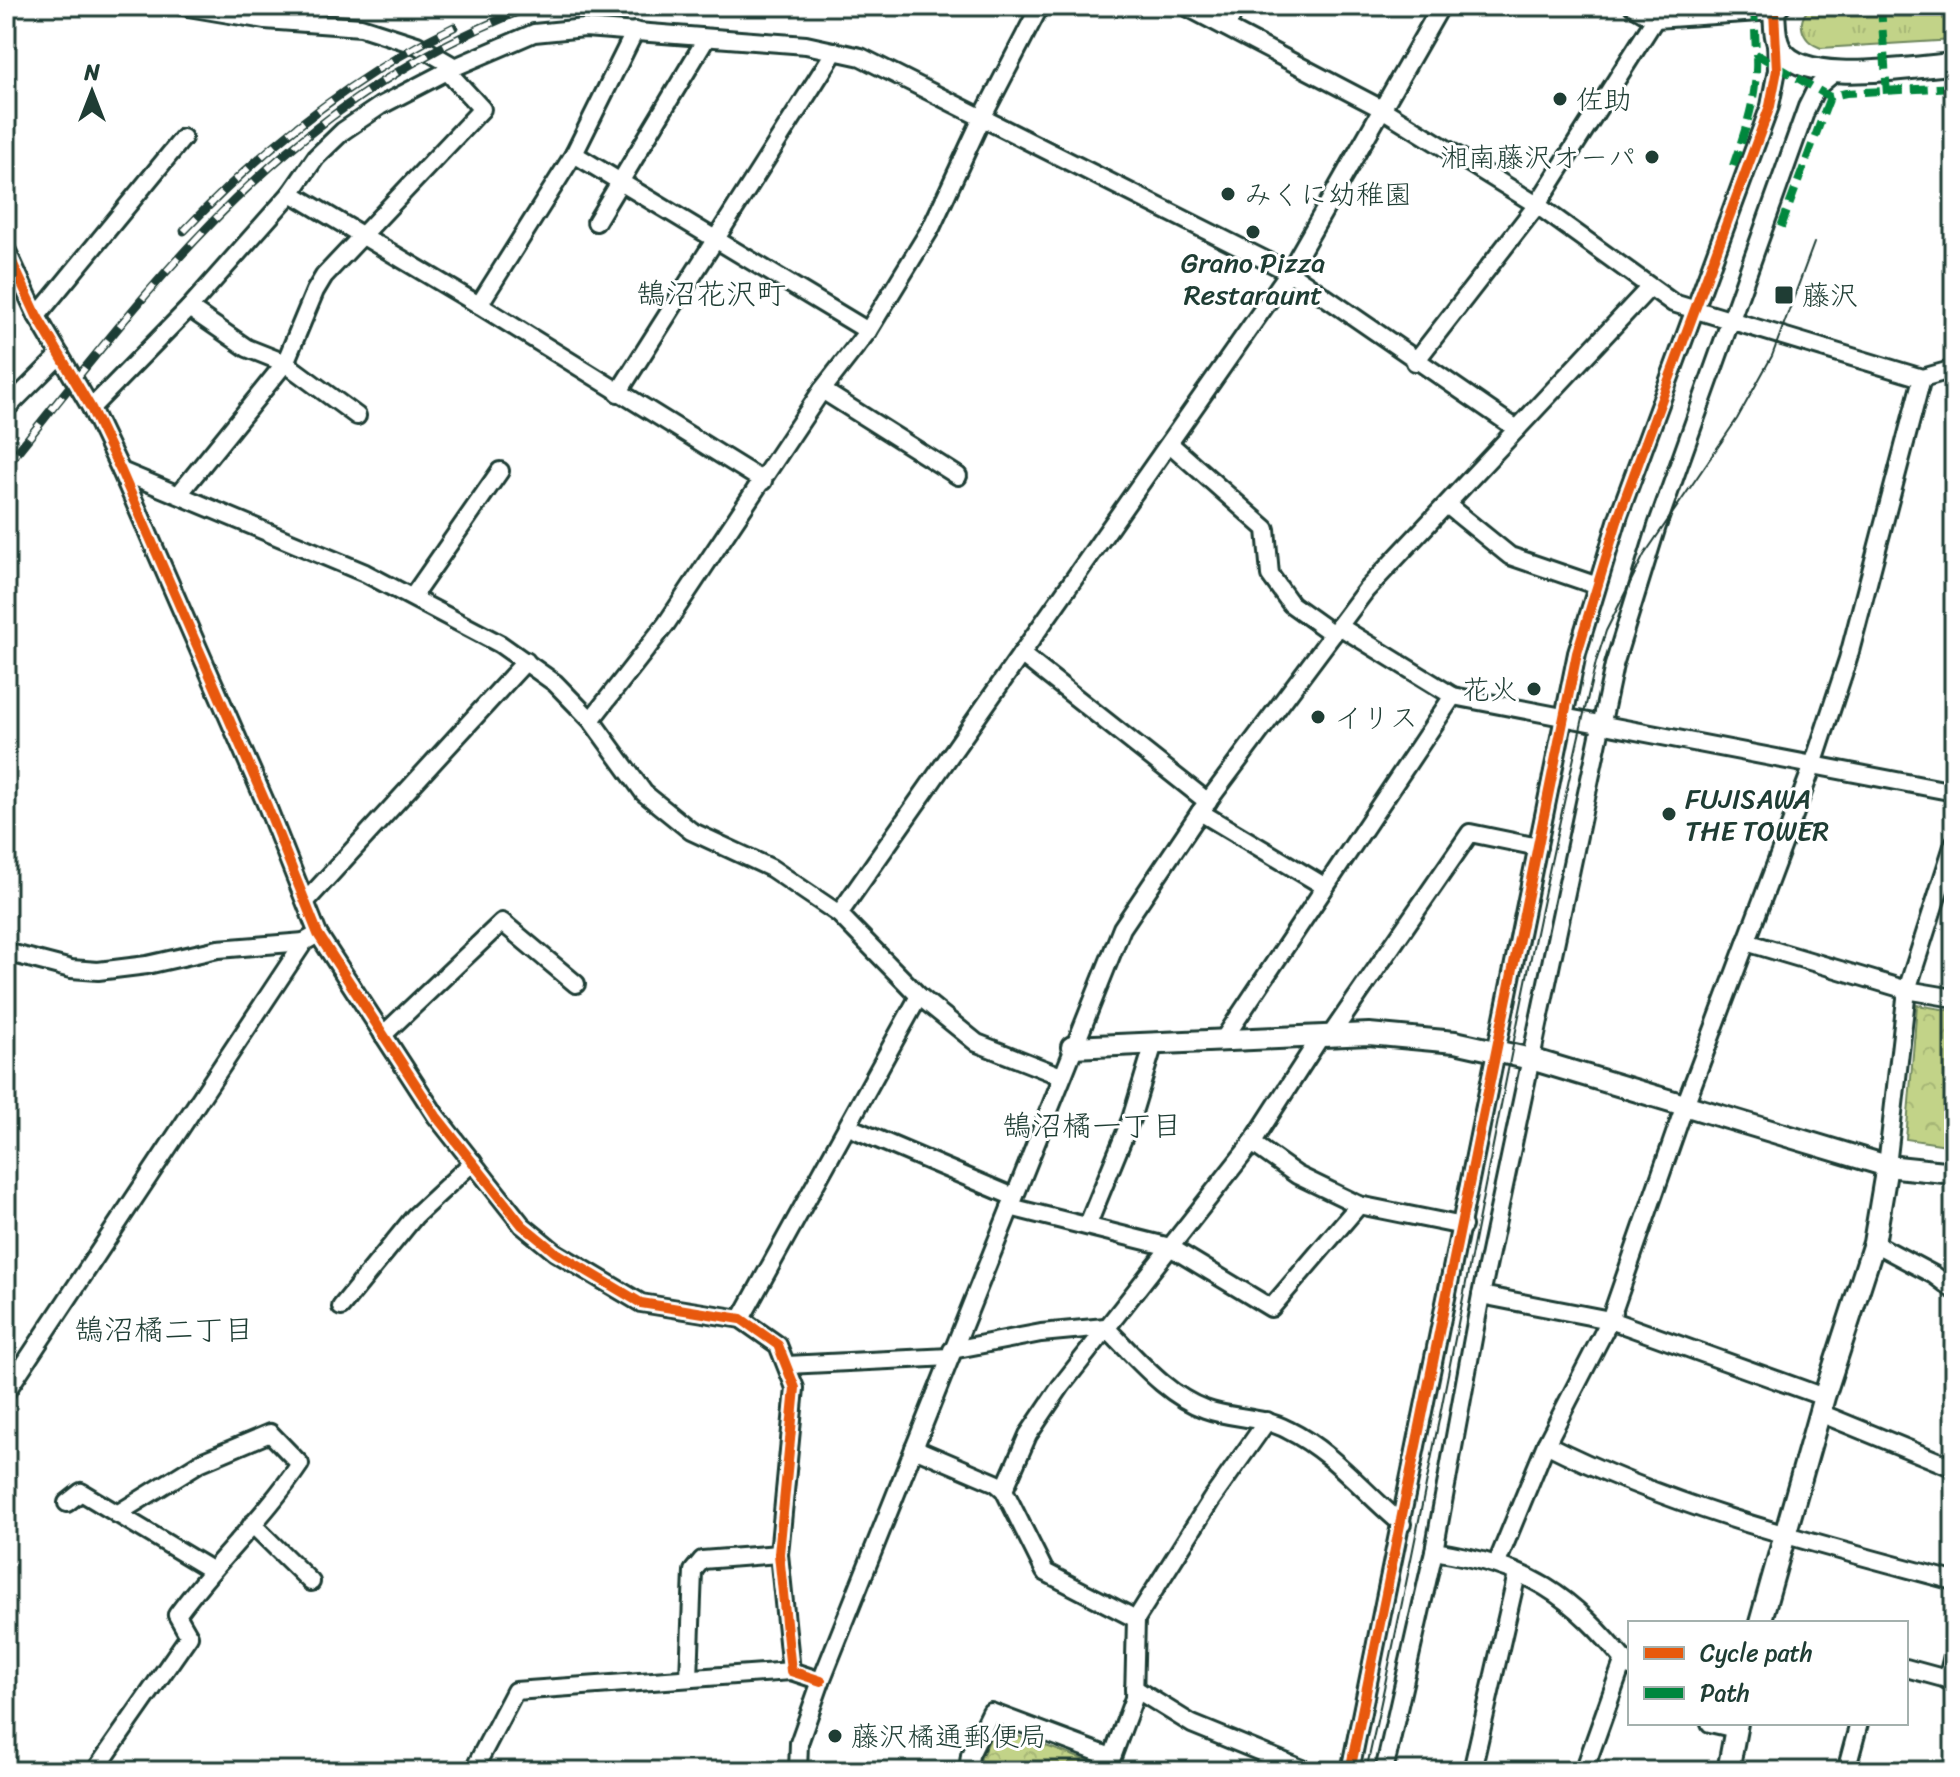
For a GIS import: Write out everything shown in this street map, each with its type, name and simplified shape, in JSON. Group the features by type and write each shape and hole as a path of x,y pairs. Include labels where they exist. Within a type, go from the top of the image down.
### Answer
{"street":[{"path":"179,494 285,363 315,291 363,235 482,109 451,69 417,45 375,30 265,20 182,6"},
{"path":"591,720 666,624 822,390 868,331 931,228 982,118 1040,6"},
{"path":"1185,6 1382,109 1537,205 1673,303 1694,312 1922,378 1954,369"},
{"path":"1226,27 1237,6"},
{"path":"839,914 1289,272 1441,6"},
{"path":"1350,1771 1564,717 1595,585 1774,93 1776,8 1655,19 1633,6"},
{"path":"1415,362 1537,205 1655,19"},
{"path":"87,401 189,308 291,193 316,157 343,131 380,106 451,69 534,33 585,28 806,45 861,57 1289,272 1415,362 1517,429"},
{"path":"479,305 574,154 635,31"},
{"path":"1776,36 1780,48 1798,64 1814,70 1835,72 1954,64"},
{"path":"596,222 706,39"},
{"path":"618,393 835,51"},
{"path":"1384,1771 1434,1551 1481,1295 1601,724 1634,596 1807,107 1817,87 1835,72"},
{"path":"37,316 183,138"},
{"path":"574,154 868,331"},
{"path":"291,193 763,481"},
{"path":"6,249 37,316 87,401 121,471 307,900 311,938 383,1035 436,1116 522,1225 555,1252 641,1303 741,1319 778,1345 795,1388 794,1429 779,1554 791,1671"},
{"path":"798,1771 799,1743 821,1681 1122,928 1204,807 1366,590 1650,287"},
{"path":"189,308 247,348 285,363 357,416"},
{"path":"6,404 10,405 60,355"},
{"path":"1497,1563 1546,1444 1610,1320 1685,1105 1813,765 1848,659 1922,378"},
{"path":"822,390 958,476"},
{"path":"1170,444 1266,529 1270,575 1291,604 1453,696 1954,792"},
{"path":"121,471 413,596 526,661 555,683 591,720 644,793 691,831 771,868 839,914 919,996 977,1043 1061,1076"},
{"path":"413,596 500,471"},
{"path":"1447,505 1510,556 1595,585"},
{"path":"1021,654 1204,807 1324,886"},
{"path":"307,900 526,661"},
{"path":"1223,1040 1453,696"},
{"path":"1004,1490 1028,1435 1105,1327 1252,1143 1470,833 1538,847"},
{"path":"1761,1621 1822,1405 1874,1243 1887,1166 1907,990 1954,843"},
{"path":"383,1035 502,922 576,984"},
{"path":"6,952 71,969 98,971 147,965 218,949 311,938"},
{"path":"6,1392 311,938"},
{"path":"1746,942 1907,990 1954,998"},
{"path":"741,1319 919,996"},
{"path":"1072,1047 1325,1036 1412,1036 1531,1059 1887,1166 1954,1173"},
{"path":"1088,1224 1131,1119 1154,1043"},
{"path":"849,1127 1012,1202 1170,1247 1271,1308 1359,1205"},
{"path":"1252,1143 1297,1175 1359,1205 1463,1226"},
{"path":"341,1307 415,1216 473,1162"},
{"path":"1874,1243 1934,1275 1954,1290"},
{"path":"1481,1295 1610,1320 1822,1405 1954,1468"},
{"path":"787,1365 951,1353 1041,1333 1105,1327 1184,1399 1205,1409 1267,1421 1288,1429 1328,1456 1402,1524"},
{"path":"968,1771 970,1755 991,1712 1109,1764 1134,1698 1136,1619 1211,1500 1267,1421"},
{"path":"95,1771 189,1636 177,1615 300,1464 270,1433 201,1462 117,1514"},
{"path":"1546,1444 1603,1473 1785,1535 1954,1581"},
{"path":"914,1448 984,1475 1004,1490 1045,1572 1136,1619"},
{"path":"67,1503 81,1492 211,1570"},
{"path":"252,1524 311,1582"},
{"path":"1434,1551 1497,1563 1530,1578 1578,1607 1627,1663 1584,1771"},
{"path":"689,1678 693,1571 702,1560 779,1554"},
{"path":"1472,1771 1517,1574"},
{"path":"1908,1669 1950,1680 1954,1652"},
{"path":"473,1771 515,1691 791,1671 821,1681"},
{"path":"1134,1688 1192,1724 1307,1771"},
{"path":"1846,1771 1858,1725"},
{"path":"1728,1771 1736,1726"}],"green space":[{"path":"1813,6 1954,6 1954,40 1821,48 1814,45 1802,30 1803,17"},
{"path":"1917,1005 1954,1011 1954,1146 1906,1139"},
{"path":"995,1728 1094,1763 1092,1771 980,1771 980,1760"}],"tram line":[{"path":"1366,1771 1535,938 1596,662 1606,631 1644,555 1737,419 1772,356 1814,243"}],"railway":[{"path":"6,466 178,259 236,198 299,142 368,91 445,45 532,6"},
{"path":"184,231 245,172 310,117 379,68 454,27"}],"marked path":[{"path":"1754,6 1756,54 1830,97 1846,93 1954,87"},
{"path":"1881,6 1887,95"},
{"path":"1733,166 1753,98 1756,54"},
{"path":"1781,227 1830,97"}],"cycle path":[{"path":"1350,1771 1577,653 1619,515 1770,106 1777,70 1774,11 1779,6"},
{"path":"6,249 37,316 91,408 121,471 267,806 318,934 436,1116 522,1225 555,1252 641,1303 741,1319 778,1345 795,1388 779,1554 791,1671 821,1681"}],"place":[{"name":"佐助","path":"1560,99"},
{"name":"湘南藤沢オーパ","path":"1652,157"},
{"name":"みくに幼稚園","path":"1228,194"},
{"name":"Grano Pizza Restaraunt","path":"1253,232"},
{"name":"藤沢","path":"1784,295"},
{"name":"花火","path":"1534,689"},
{"name":"イリス","path":"1318,717"},
{"name":"FUJISAWA THE TOWER","path":"1669,814"},
{"name":"藤沢橘通郵便局","path":"835,1736"}],"district":[{"name":"鵠沼花沢町","path":"711,294"},
{"name":"鵠沼橘一丁目","path":"1092,1126"},
{"name":"鵠沼橘二丁目","path":"164,1330"}]}
